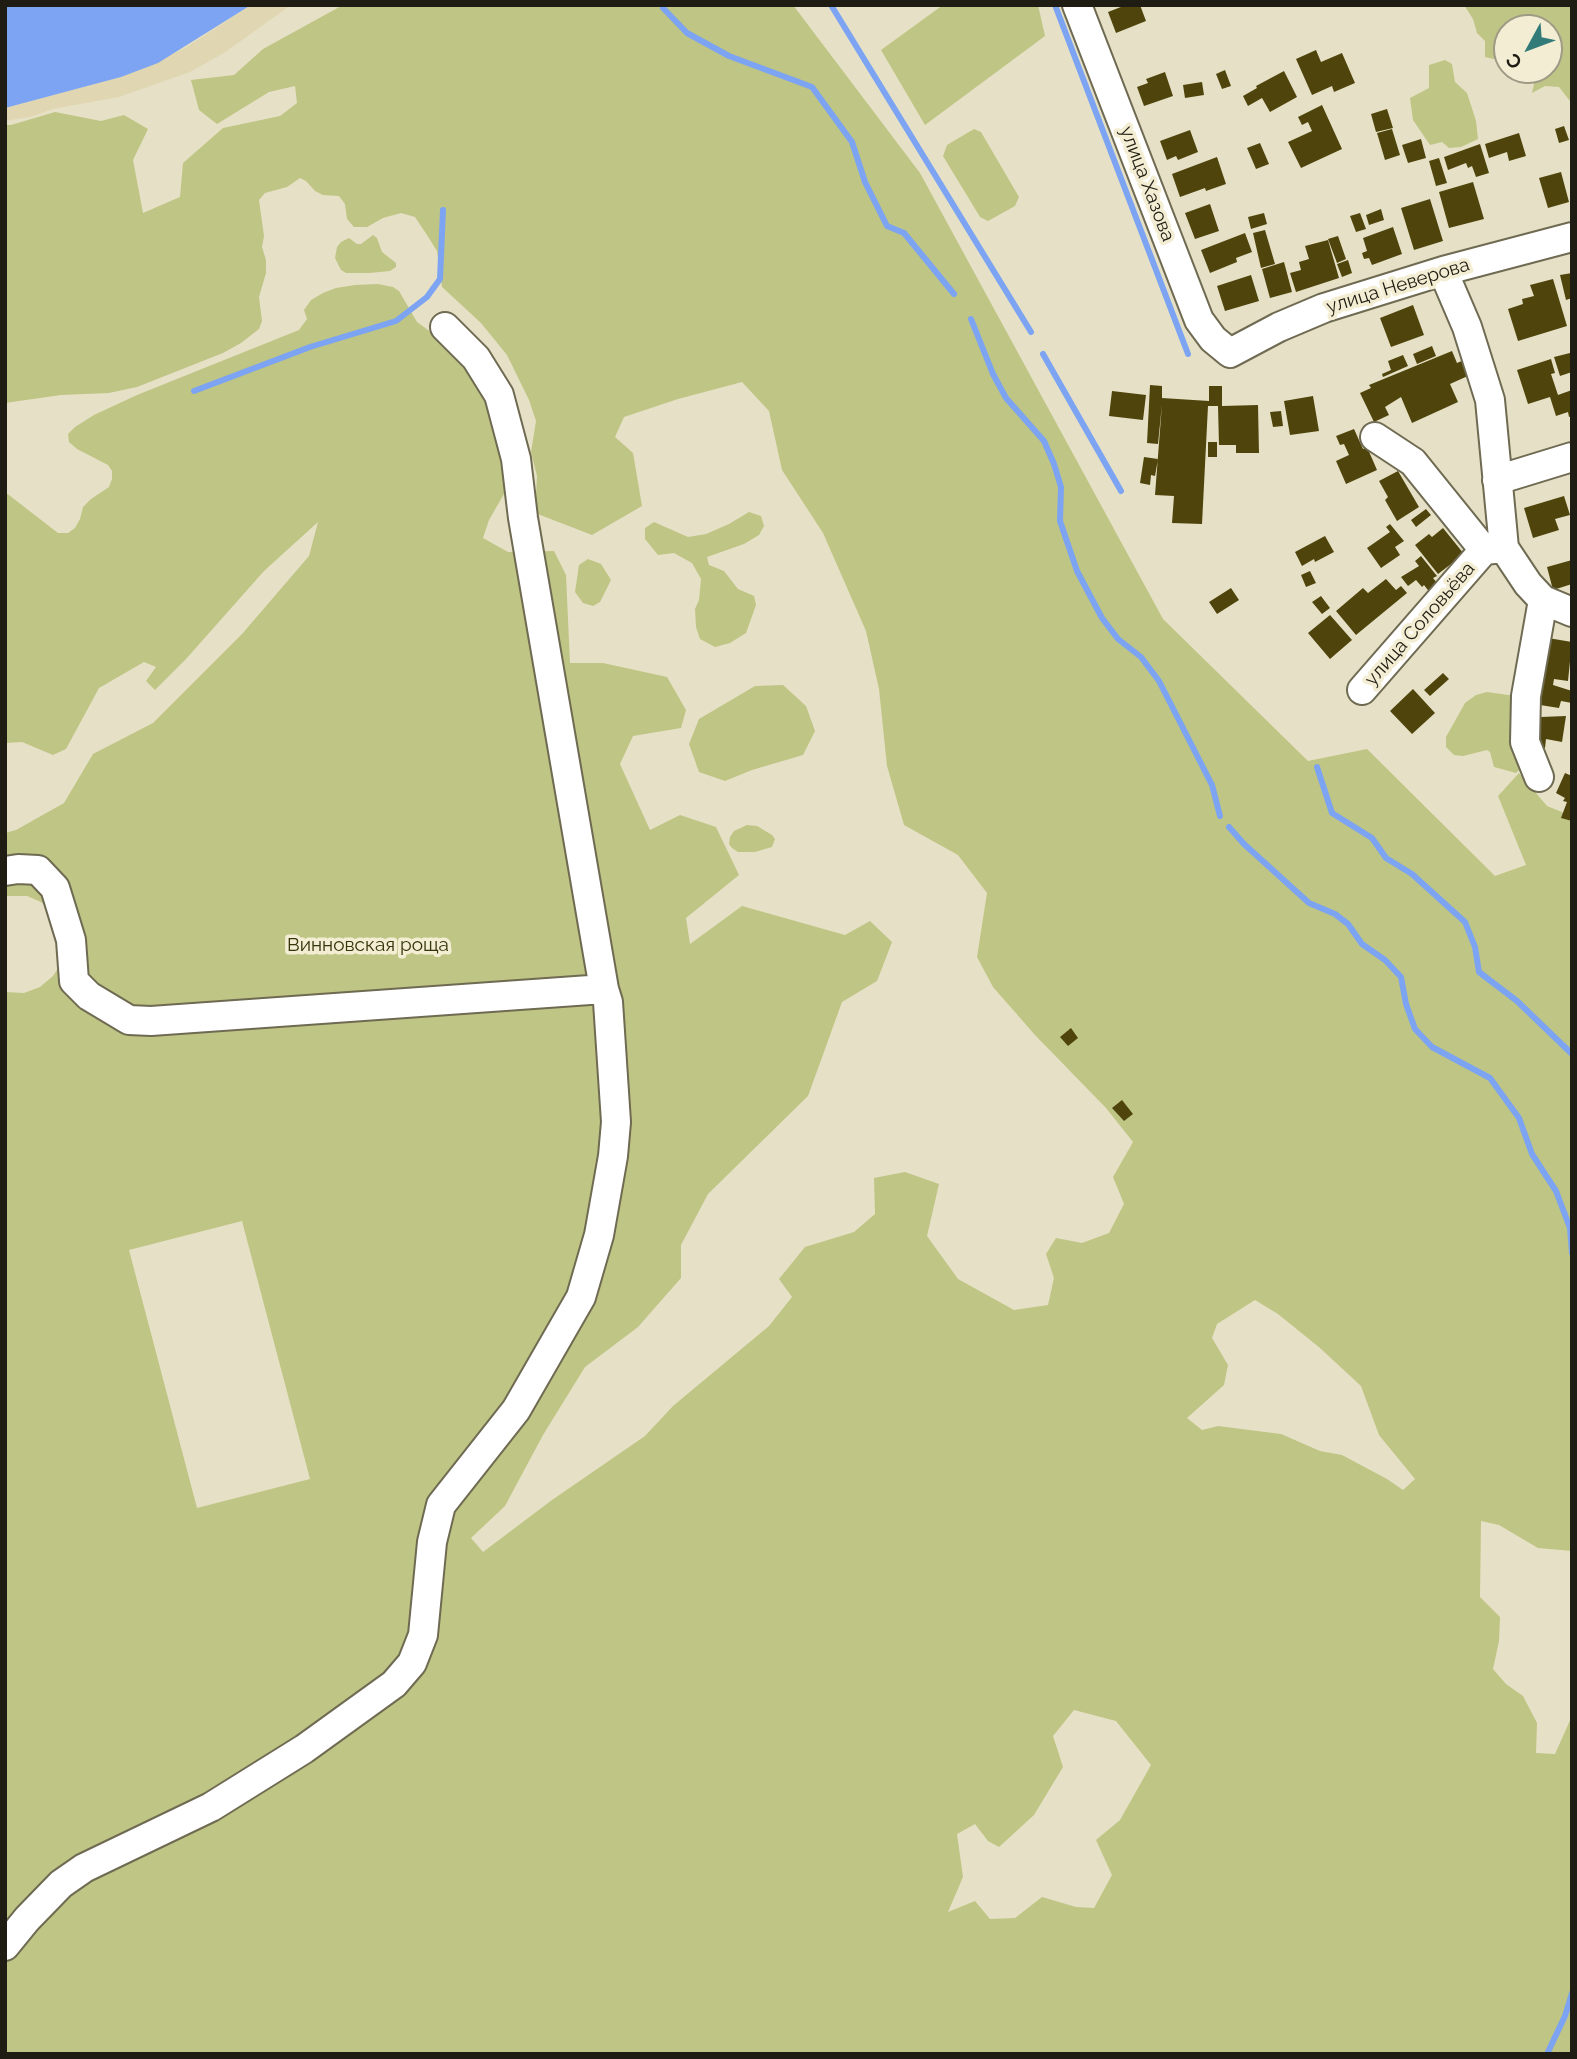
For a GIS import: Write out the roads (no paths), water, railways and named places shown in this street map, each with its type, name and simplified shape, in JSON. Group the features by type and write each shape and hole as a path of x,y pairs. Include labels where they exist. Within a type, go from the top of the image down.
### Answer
{"street":[{"name":"улица Хазова","path":"1077,5 1199,320 1213,339 1230,353"},
{"name":"улица Неверова","path":"1230,353 1279,327 1324,308 1443,271 1572,237"},
{"path":"1443,271 1467,327 1490,400 1497,480 1494,549"},
{"path":"5,1946 27,1919 72,1876 211,1807 304,1749 394,1684 412,1663 423,1635 432,1542 442,1505 516,1410 581,1297 598,1235 615,1133 608,1002 523,518 516,459 499,395 476,358 444,327"},
{"path":"1375,437 1413,462 1543,600 1572,612"},
{"path":"1497,480 1572,457"},
{"name":"улица Соловьёва","path":"1362,690 1494,549"},
{"path":"1539,777 1525,742 1526,696 1543,600"},
{"path":"5,871 38,870 55,888 71,940 74,981 89,996 129,1020 164,1020 604,989"}],"water":[{"path":"5,5 251,5 158,63 121,77 5,108"}],"waterway":[{"path":"831,5 1031,332"},
{"path":"1055,5 1188,354"},
{"path":"663,8 687,33 729,56 812,87 852,142 865,182 887,226 904,233 954,294"},
{"path":"194,391 310,347 396,321 427,297 440,279 443,210"},
{"path":"971,319 993,374 1006,398 1044,441 1054,464 1061,487 1060,521 1077,571 1102,618 1118,639 1141,657 1159,681 1212,785 1220,816"},
{"path":"1043,354 1121,491"},
{"path":"1317,767 1332,813 1372,838 1386,858 1412,874 1465,922 1475,947 1479,972 1517,1001 1572,1054"},
{"path":"1229,827 1309,903 1335,914 1348,924 1362,944 1385,960 1401,977 1406,1004 1415,1029 1432,1047 1490,1078 1519,1118 1532,1154 1556,1191 1570,1228 1572,1253"},
{"path":"1547,2054 1565,2016 1572,1993"}],"park label":[{"name":"Винновская роща","path":"368,945"}]}
